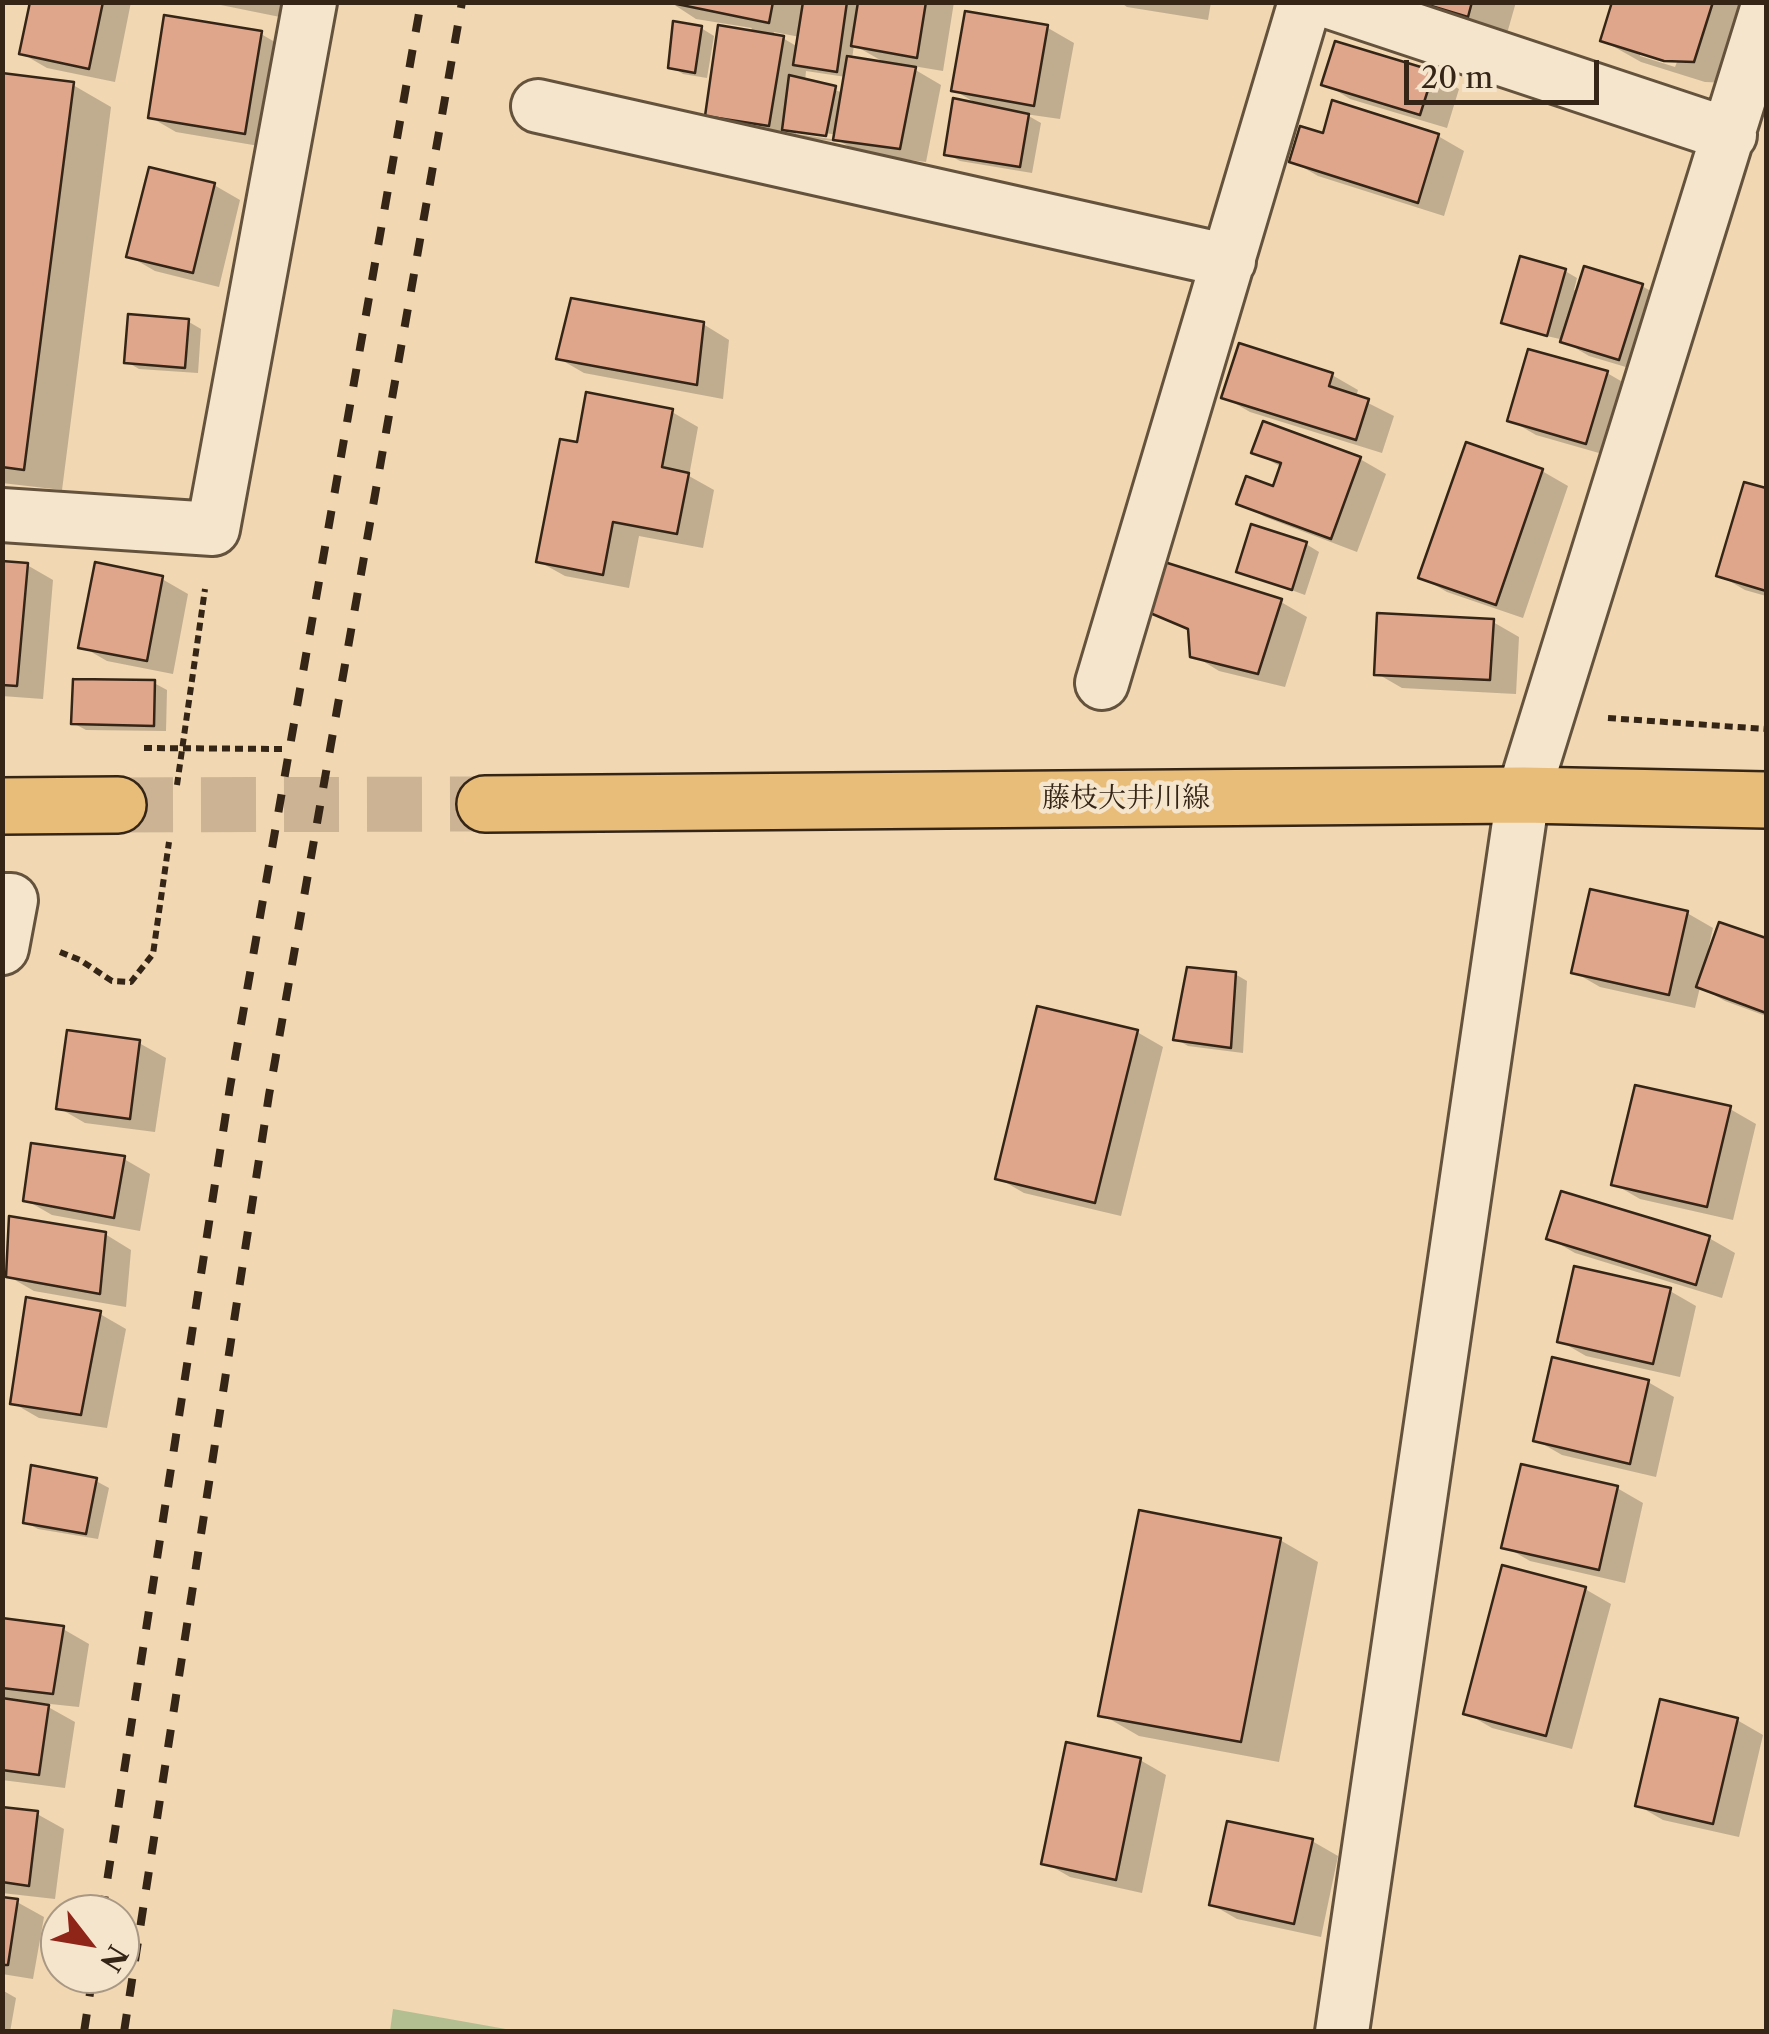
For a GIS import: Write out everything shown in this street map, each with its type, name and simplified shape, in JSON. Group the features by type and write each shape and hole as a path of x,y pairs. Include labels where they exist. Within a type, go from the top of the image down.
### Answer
{"main road":[{"name":"藤枝大井川線","path":"485,804 1523,795 1766,800"},
{"path":"2,806 118,805"}],"street":[{"path":"2,515 214,529 310,2"},
{"path":"1102,682 1305,2"},
{"path":"1330,2 1730,135"},
{"path":"1342,2032 1523,795 1766,12"},
{"path":"538,106 1230,261"},
{"path":"2,900 12,900 2,948"}],"path":[{"path":"1594,718 1766,729"},
{"path":"128,748 286,749"}],"green space":[{"path":"393,2009 517,2031 390,2031"}],"building":[{"path":"30,2 103,2 89,69 19,54"},
{"path":"667,2 773,2 769,23"},
{"path":"803,2 847,2 837,72 793,65"},
{"path":"858,2 926,2 917,58 851,46"},
{"path":"1418,2 1472,2 1468,17"},
{"path":"1612,2 1713,2 1694,62 1664,61 1600,41"},
{"path":"965,11 1048,25 1034,106 951,91"},
{"path":"164,15 262,31 245,134 148,118"},
{"path":"673,21 702,26 695,73 668,68"},
{"path":"718,25 784,36 769,126 705,116"},
{"path":"1335,41 1434,71 1420,115 1321,85"},
{"path":"847,56 916,67 900,149 833,140"},
{"path":"2,73 74,82 24,470 2,467"},
{"path":"789,75 836,86 826,136 782,130"},
{"path":"953,98 1029,114 1020,167 944,155"},
{"path":"1332,100 1439,134 1418,203 1289,162 1300,126 1323,133"},
{"path":"149,167 215,183 193,273 126,257"},
{"path":"1520,256 1566,269 1547,336 1501,323"},
{"path":"1584,266 1643,284 1619,360 1560,342"},
{"path":"571,298 704,322 697,385 556,359"},
{"path":"128,314 189,319 185,368 124,363"},
{"path":"1239,343 1333,373 1329,386 1369,399 1356,440 1221,398"},
{"path":"1528,349 1608,371 1586,444 1507,421"},
{"path":"586,392 673,409 662,467 689,473 677,534 613,522 603,575 536,562 560,439 577,442"},
{"path":"1263,421 1361,457 1331,539 1236,504 1246,476 1273,486 1281,463 1251,453"},
{"path":"1466,442 1543,469 1496,605 1418,578"},
{"path":"1744,482 1766,488 1766,591 1716,576"},
{"path":"1251,524 1307,542 1292,590 1236,572"},
{"path":"1158,560 1282,599 1258,674 1190,657 1188,629 1143,610"},
{"path":"2,561 28,563 17,686 2,685"},
{"path":"95,562 163,576 147,661 78,648"},
{"path":"1377,613 1494,619 1490,680 1374,675"},
{"path":"73,679 155,680 154,726 71,724"},
{"path":"1590,889 1688,911 1669,995 1571,973"},
{"path":"1719,922 1766,938 1766,1013 1696,987"},
{"path":"1187,967 1236,972 1231,1048 1173,1040"},
{"path":"1037,1006 1138,1030 1095,1203 995,1179"},
{"path":"67,1030 140,1040 130,1119 56,1109"},
{"path":"1635,1085 1731,1106 1707,1207 1611,1185"},
{"path":"31,1143 125,1156 114,1218 23,1201"},
{"path":"1561,1191 1710,1236 1696,1285 1546,1239"},
{"path":"9,1216 106,1232 100,1294 6,1277"},
{"path":"1574,1266 1671,1288 1653,1364 1557,1342"},
{"path":"26,1297 101,1311 81,1415 10,1404"},
{"path":"1552,1357 1649,1380 1630,1464 1533,1441"},
{"path":"1521,1464 1618,1486 1599,1570 1501,1548"},
{"path":"31,1465 97,1478 86,1534 23,1523"},
{"path":"1139,1510 1281,1538 1241,1742 1098,1716"},
{"path":"1502,1565 1586,1587 1546,1736 1463,1714"},
{"path":"2,1618 64,1626 53,1694 2,1688"},
{"path":"2,1698 49,1705 39,1775 2,1770"},
{"path":"1660,1699 1738,1718 1713,1824 1635,1806"},
{"path":"1066,1742 1141,1758 1116,1880 1041,1864"},
{"path":"2,1807 38,1811 29,1886 2,1882"},
{"path":"1227,1821 1313,1839 1294,1924 1209,1905"},
{"path":"2,1897 18,1899 8,1965 2,1965"}],"tunnel":[{"path":"118,805 485,804"}],"railway":[{"path":"105,1894 230,1087 421,2"},
{"path":"124,2032 269,1095 462,2"},
{"path":"84,2032 90,1994"}]}
